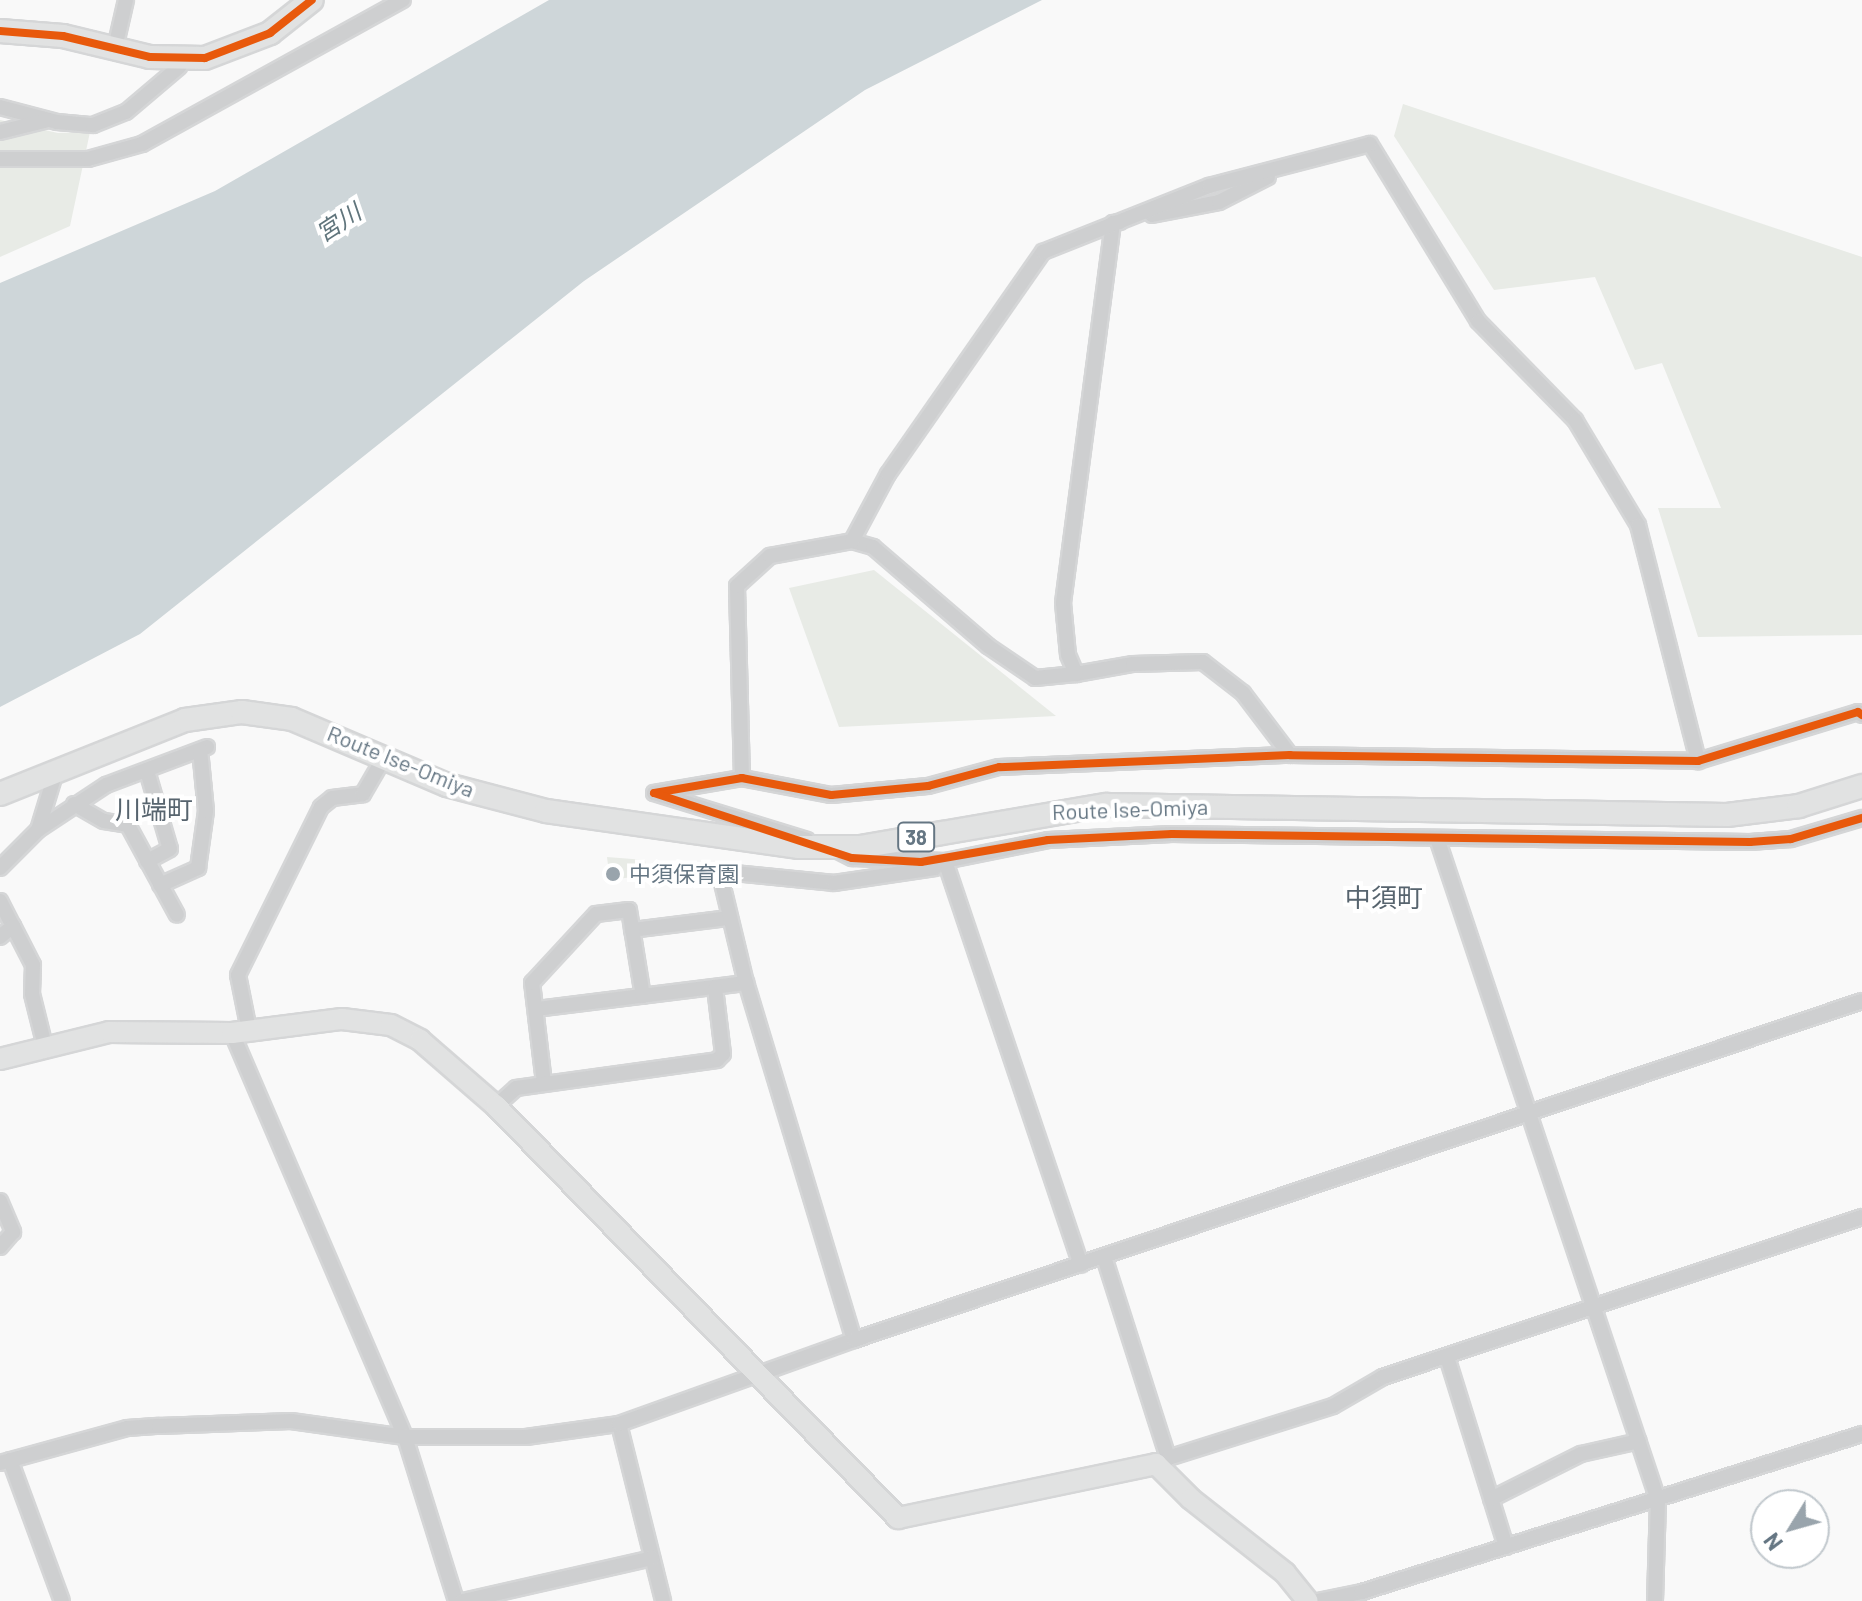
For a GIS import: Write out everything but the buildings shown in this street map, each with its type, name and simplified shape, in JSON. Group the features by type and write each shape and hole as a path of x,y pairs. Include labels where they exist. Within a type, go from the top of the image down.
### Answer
{"main road":[{"path":"0,31 44,33 167,59 224,54 270,33 312,0"},
{"name":"Route Ise-Omiya","path":"0,794 185,720 223,713 292,719 447,785 546,811 832,848 1107,805 1727,815 1799,806 1862,786"}],"street":[{"path":"115,48 127,0"},
{"path":"0,159 88,159 142,144 403,0"},
{"path":"0,107 48,120 93,125 126,112 179,67"},
{"path":"0,132 48,120"},
{"path":"852,541 888,474 1043,252 1113,223 1219,202 1296,163 1370,144 1478,321 1575,420 1638,525 1698,761"},
{"path":"1076,674 1068,655 1063,603 1113,223"},
{"path":"742,778 737,586 770,556 852,541 873,547 966,629 1035,678 1133,664 1203,662 1243,693 1290,755"},
{"path":"944,864 852,858 832,848 654,793 742,778 831,795 928,786 999,767 1290,755 1698,761 1858,712 1862,715"},
{"path":"0,868 38,830 106,785 203,748 206,811 198,868 160,885"},
{"path":"385,756 363,794 332,798 321,807 238,975 240,1031 405,1437 456,1601"},
{"path":"38,830 56,771"},
{"path":"147,771 170,849 147,861"},
{"path":"74,804 104,821 128,825 177,915"},
{"path":"854,1340 746,983 728,918 724,872 834,883 944,864 1048,840 1156,835 1438,841 1750,842 1791,839 1862,818"},
{"path":"1438,841 1658,1500 1655,1601"},
{"path":"944,864 1081,1265"},
{"path":"0,901 33,965 32,994 45,1046"},
{"path":"544,1083 532,983 596,914 629,910 643,996"},
{"path":"632,930 728,918"},
{"path":"0,937 13,926"},
{"path":"536,1009 746,983"},
{"path":"496,1106 516,1088 717,1060 723,1054 715,988"},
{"path":"62,1601 5,1461 148,1427 291,1421 405,1437 526,1437 619,1424 854,1340 1862,1001"},
{"path":"0,1059 109,1032 240,1031 342,1019 391,1025 420,1040 496,1106 898,1518 1165,1462 1333,1406 1383,1377 1596,1309 1862,1217"},
{"path":"0,1201 13,1232 0,1247"},
{"path":"1104,1257 1165,1462 1191,1499 1285,1573 1308,1601"},
{"path":"1447,1357 1506,1547"},
{"path":"619,1424 663,1601"},
{"path":"1318,1601 1506,1547 1862,1434"},
{"path":"1491,1499 1581,1454 1639,1441"},
{"path":"463,1601 652,1558"}],"shaded area":[{"path":"1403,104 1862,257 1862,635 1698,637 1658,508 1721,508 1662,363 1635,370 1595,277 1494,290 1394,136"},
{"path":"0,120 58,133 90,132 70,226 0,257"},
{"path":"874,570 1056,716 839,727 789,588"},
{"path":"607,857 645,860 647,875 610,880"}],"water":[{"name":"宮川","path":"549,0 1042,0 865,90 584,281 140,634 0,707 0,283 215,191"}],"cycle path":[{"path":"0,31 63,36 150,57 205,58 270,33 312,0"},
{"path":"1862,715 1858,712 1698,761 1290,755 999,767 928,786 831,795 742,778 654,793 852,858 921,862 1048,840 1172,834 1750,842 1791,839 1862,818"}],"place":[{"name":"中須保育園","path":"613,874"}],"district":[{"name":"川端町","path":"154,809"},
{"name":"中須町","path":"1384,897"}]}
